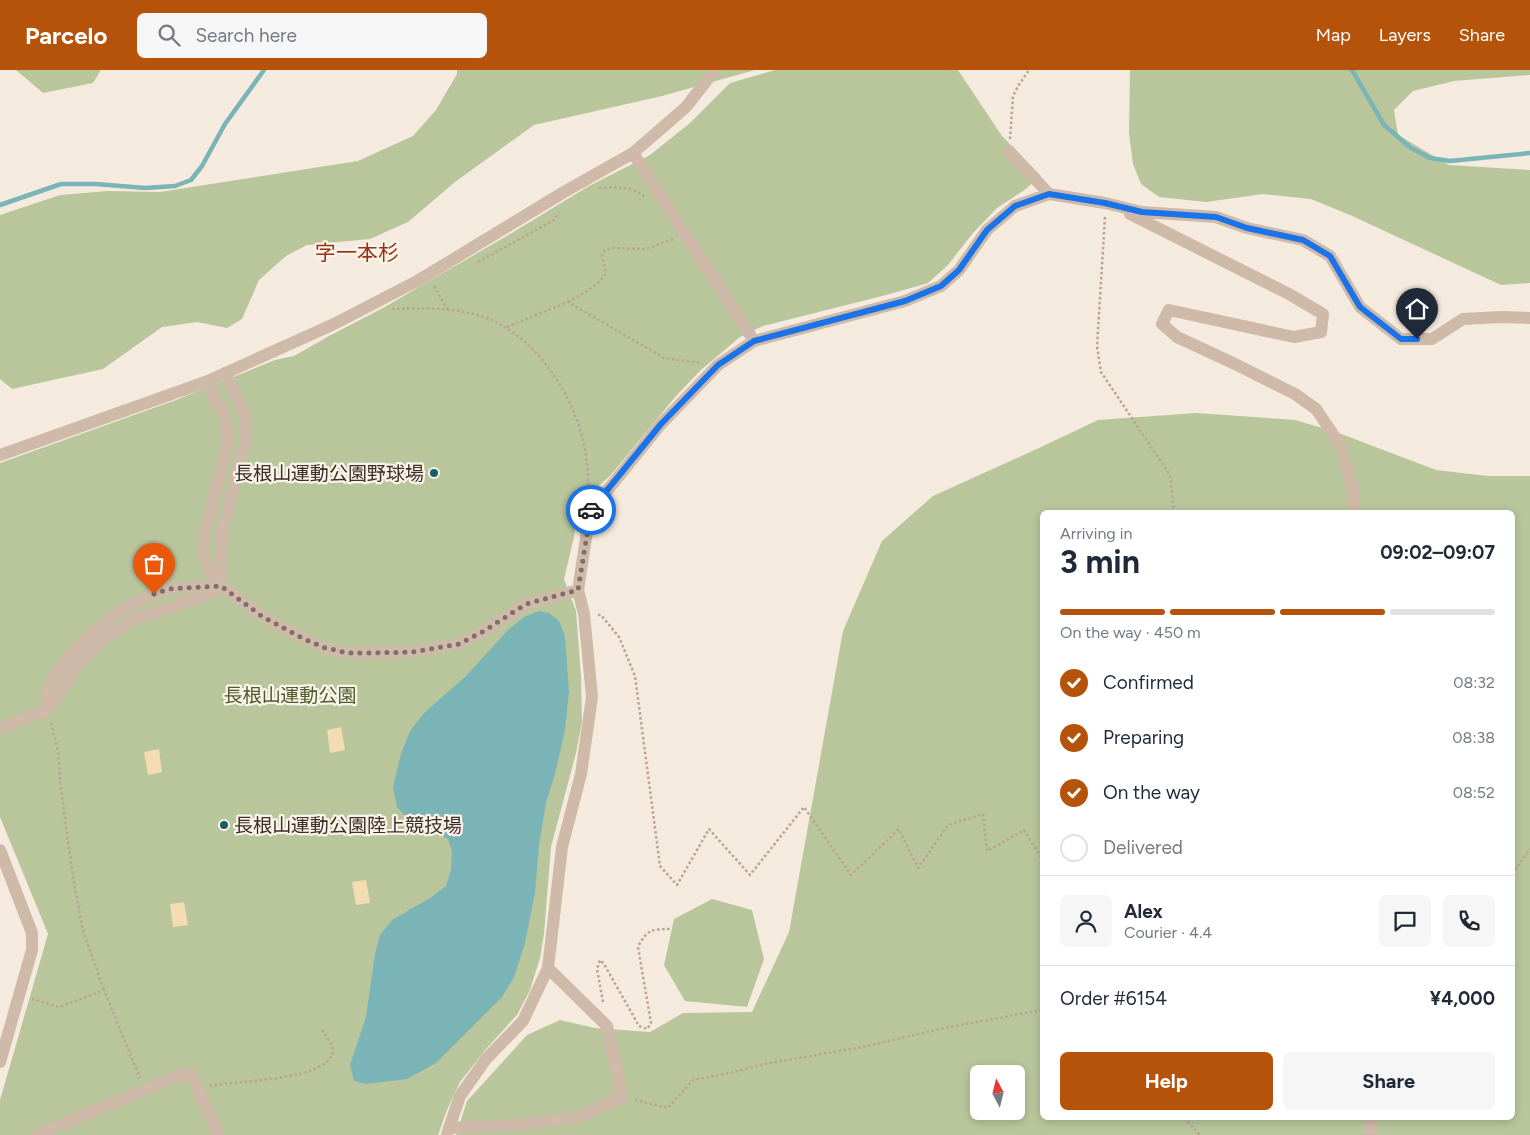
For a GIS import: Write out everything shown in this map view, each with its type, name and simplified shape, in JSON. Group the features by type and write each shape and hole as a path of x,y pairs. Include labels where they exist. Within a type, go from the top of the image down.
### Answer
{"street":[{"path":"0,455 208,381 334,324 419,280 564,192 633,153 686,107 715,70"},
{"path":"1009,151 1049,194"},
{"path":"633,153 754,341"},
{"path":"548,968 608,1026 622,1097 581,1116 528,1124 448,1132 460,1096 486,1059 523,1021 548,968 562,847 581,774 592,697 584,614 578,590 590,512 661,424 714,363 754,341 905,301 941,286 959,270 987,230 1015,206 1049,194 1105,203 1142,212 1216,217 1247,228 1303,240 1330,256 1360,307 1401,339 1432,340 1463,319 1530,318"},
{"path":"1105,203 1153,225 1289,294 1323,314 1320,332 1294,337 1169,310 1162,324 1177,337 1295,394 1316,409 1341,446 1353,491 1353,510"},
{"path":"221,586 221,538 246,438 246,420 225,373"},
{"path":"208,381 214,398 224,414 228,435 227,446 205,533 203,550 208,569 214,579 263,617 325,648 346,653 413,652 459,644 484,631 526,604 578,590"},
{"path":"48,710 46,703 56,673 96,630 123,609 139,600 169,589 221,586"},
{"path":"0,728 48,710 78,664 99,643 134,619 204,596 221,586"},
{"path":"0,850 32,933 32,950 0,1062"},
{"path":"36,1135 185,1073 192,1075 218,1135"},
{"path":"1369,1120 1372,1132 1370,1135"}],"path":[{"path":"1009,151 1013,96 1029,70"},
{"path":"598,188 620,186 636,190 650,201"},
{"path":"1105,203 1097,346 1101,372 1170,475 1174,510"},
{"path":"477,262 554,220 562,207"},
{"path":"507,327 568,302 601,281 606,273 602,256 604,251 611,248 646,249 674,239 669,231"},
{"path":"434,286 448,310"},
{"path":"568,302 664,358 714,363"},
{"path":"399,305 391,309 432,308 463,312 485,318 507,327 540,359 556,378 572,408 582,437 588,476 590,512"},
{"path":"702,363 714,363"},
{"path":"584,614 601,615 619,637 635,676 660,866 677,885 709,829 750,875 804,807 851,875 899,830 918,868 948,825 983,814 987,851 1024,830 1040,857"},
{"path":"48,710 58,750 73,877 83,931 104,990 145,1090"},
{"path":"1515,870 1530,849"},
{"path":"608,1026 597,969 600,960 639,1026 647,1029 651,1023 638,947 642,938 654,929 670,929"},
{"path":"19,996 59,1007 104,990"},
{"path":"622,1097 668,1108 693,1080 765,1064 868,1046 944,1028 1040,1010"},
{"path":"199,1089 292,1076 310,1071 326,1063 333,1054 332,1044 322,1030"},
{"path":"1186,1120 1200,1135"}],"green space":[{"path":"16,70 101,70 93,83 43,93"},
{"path":"457,70 755,70 662,96 534,125 455,182 408,222 370,239 307,245 286,256 259,280 242,319 227,328 197,322 162,327 103,369 12,389 0,379 0,215 60,195 108,191 160,192 358,161 413,136 436,110 457,74"},
{"name":"長根山運動公園","path":"775,70 958,70 1002,136 1041,176 1023,191 997,208 973,233 948,265 928,283 763,326 740,337 701,370 676,396 610,476 579,503 574,537 564,579 576,611 582,722 576,753 551,847 544,934 540,958 530,990 517,1015 486,1049 460,1082 438,1135 0,1135 0,1100 48,934 0,817 0,463 176,400 275,360 294,356 383,308 589,186 650,155 690,123 730,83"},
{"path":"1130,70 1530,70 1530,75 1454,81 1413,91 1394,110 1398,135 1449,165 1530,170 1530,283 1501,285 1350,215 1311,199 1263,194 1206,202 1159,197 1141,184 1133,164 1129,133"},
{"path":"1196,413 1295,420 1336,432 1436,470 1488,476 1530,476 1530,1135 456,1135 467,1101 527,1035 560,1020 595,1028 650,1032 683,1013 752,1012 789,932 843,631 882,541 933,496 1098,420"},
{"path":"712,899 752,910 764,959 747,1007 685,1001 664,965 674,919"}],"sand":[{"path":"341,727 345,750 330,753 327,730"},
{"path":"159,749 162,772 148,775 144,752"},
{"path":"366,880 370,903 356,905 352,882"},
{"path":"184,902 188,925 173,927 170,904"}],"water":[{"path":"539,611 549,613 559,621 565,637 569,692 565,730 546,803 539,845 535,893 525,943 514,977 502,997 436,1063 407,1079 366,1084 354,1081 350,1065 366,1017 375,954 380,935 392,920 430,898 446,886 451,869 452,851 448,839 424,825 407,818 397,807 393,787 401,754 410,731 424,713 466,676 509,629 524,617"}],"waterway":[{"path":"0,205 61,184 96,184 145,188 175,186 191,180 202,166 225,124 264,70"},
{"path":"1352,70 1384,125 1411,148 1430,158 1450,161 1530,153"}],"way so far":[{"path":"154,594 169,589 221,586 263,617 302,638 325,648 346,653 413,652 459,644 484,631 526,604 578,590 591,510"}],"place":[{"name":"長根山運動公園野球場","path":"434,473"},
{"name":"長根山運動公園陸上競技場","path":"224,825"}],"district":[{"name":"字一本杉","path":"357,252"}],"route":[{"path":"591,510 661,424 718,365 754,341 905,301 941,286 959,270 987,230 1015,206 1049,194 1105,203 1142,212 1216,217 1247,228 1303,240 1330,256 1360,307 1401,339 1417,339"}]}
